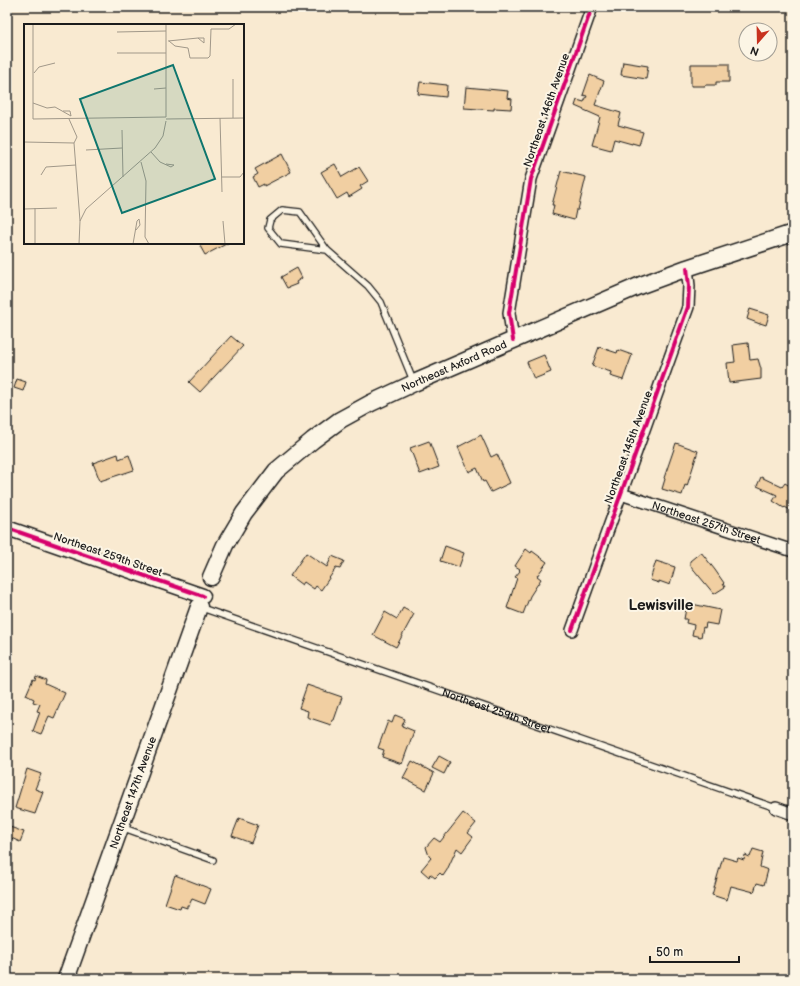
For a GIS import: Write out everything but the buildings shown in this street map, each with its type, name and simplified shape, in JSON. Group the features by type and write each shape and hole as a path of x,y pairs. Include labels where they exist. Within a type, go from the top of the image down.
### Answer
{"main road":[{"name":"Northeast Axford Road","path":"211,577 225,545 244,513 276,471 340,420 371,403 414,383 641,286 687,268 793,233"},
{"name":"Northeast 147th Avenue","path":"66,979 201,602"}],"street":[{"name":"Northeast 146th Avenue","path":"513,340 509,313 531,179 592,7"},
{"name":"Northeast 145th Avenue","path":"572,630 688,307 689,286 687,268"},
{"name":"Northeast 257th Street","path":"620,494 793,551"},
{"name":"Northeast 259th Street","path":"7,528 201,602"},
{"name":"Northeast Axford Road","path":"201,602 211,577"},
{"name":"Northeast 259th Street","path":"776,808 793,814"}],"lane":[{"path":"327,250 281,244 268,228 270,220 282,210 300,212 327,250 368,286 381,302 414,383"},
{"name":"Northeast 259th Street","path":"201,602 776,808"},
{"path":"120,827 214,860"}],"cycle path":[{"path":"513,340 509,313 531,179 592,7"},
{"path":"572,630 688,307 689,286 687,268"},
{"path":"7,528 203,596"}],"district":[{"name":"Lewisville","path":"661,605"}]}
